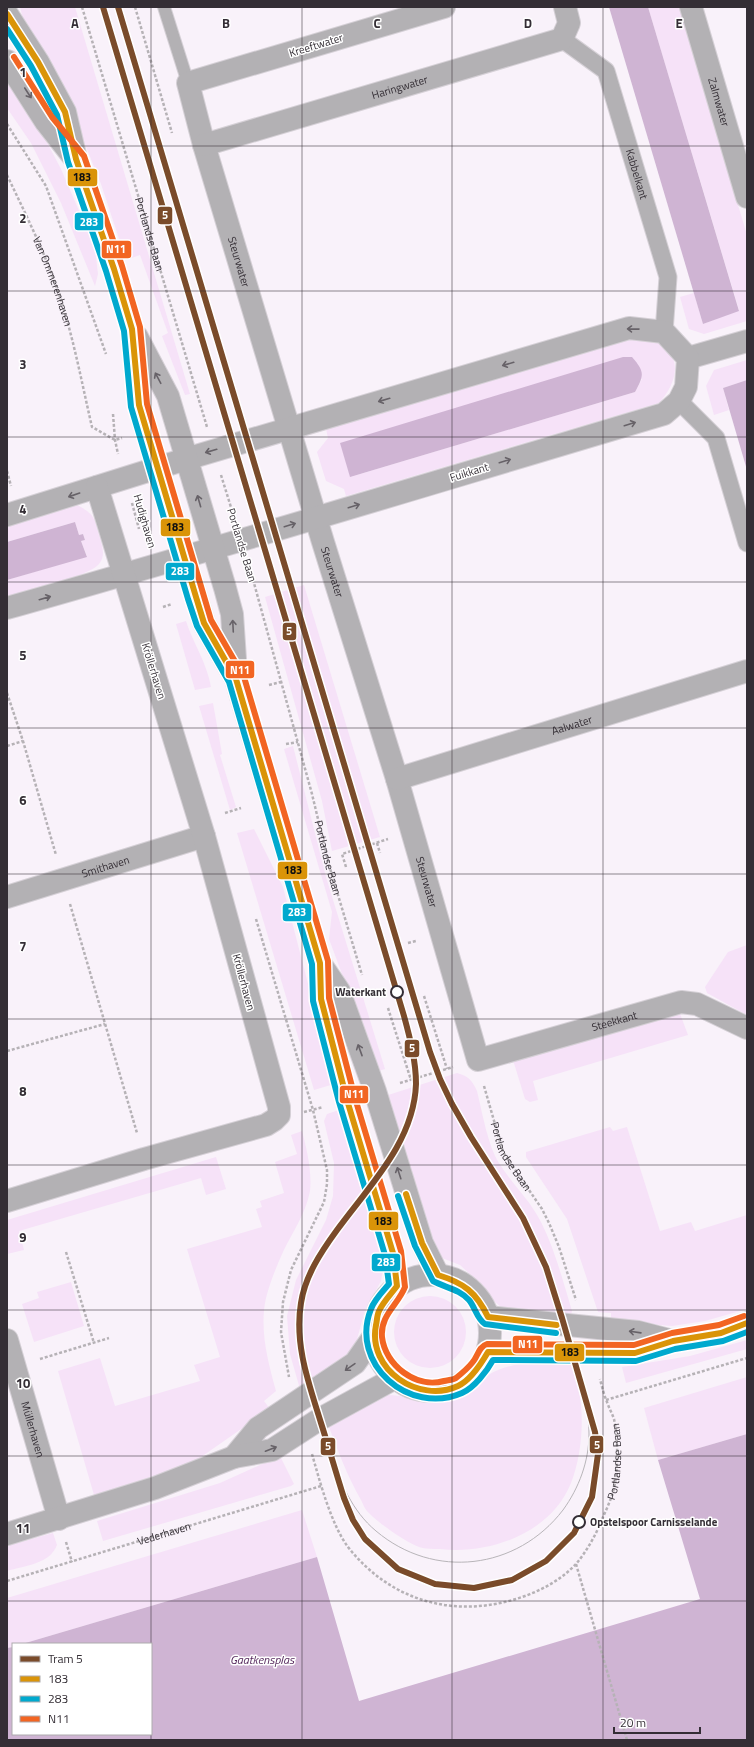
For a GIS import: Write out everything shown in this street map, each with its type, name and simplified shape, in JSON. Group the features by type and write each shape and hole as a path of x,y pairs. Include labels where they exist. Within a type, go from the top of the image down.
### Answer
{"street":[{"name":"Kreeftwater","path":"188,83 444,7"},
{"path":"562,39 570,23 565,7"},
{"name":"Zalmwater","path":"691,7 747,197"},
{"path":"10,14 65,112 76,159 114,269 132,329 139,405 184,558 204,623 236,679"},
{"name":"Haringwater","path":"204,145 562,39"},
{"name":"Kabbelkant","path":"562,39 606,70 668,277 664,332"},
{"path":"7,60 46,122 76,159"},
{"name":"Steurwater","path":"188,83 204,145 397,779 478,1060"},
{"path":"7,515 289,428 629,328 664,332 688,358 747,341"},
{"path":"132,329 168,396 232,614 236,679 320,963 321,999 347,1100 393,1253 397,1286"},
{"name":"Fuikkant","path":"213,549 664,414 679,401 686,387 688,358"},
{"path":"679,401 716,438 747,543"},
{"path":"97,487 123,576"},
{"path":"7,608 213,549"},
{"name":"Kröllerhaven","path":"123,576 204,836 279,1106 279,1115"},
{"name":"Aalwater","path":"397,779 747,671"},
{"name":"Smithaven","path":"7,897 204,836"},
{"path":"320,963 339,991 375,1091 422,1243 438,1275"},
{"name":"Steekkant","path":"478,1060 681,1002 697,1004 747,1028"},
{"path":"7,1201 144,1159 266,1124 274,1120 279,1115"},
{"path":"424,1275 438,1275 455,1279 470,1288 481,1301 488,1317 491,1335 488,1352 479,1368 465,1381 448,1389 429,1392 411,1388 395,1378 384,1366 377,1352 374,1336 375,1322 379,1308 387,1296 397,1286 410,1279 424,1275"},
{"path":"488,1317 638,1332 673,1341"},
{"path":"488,1352 635,1354 673,1341 721,1332 747,1323"},
{"path":"234,1457 258,1428 355,1363 374,1336"},
{"name":"Müllerhaven","path":"7,1340 59,1519"},
{"path":"7,1534 155,1488 234,1457 272,1450 320,1419 395,1378"}],"lane":[{"path":"164,7 188,83"}],"path":[{"name":"Portlandse Baan","path":"82,7 241,540 298,742 329,865 362,976"},
{"path":"7,124 46,186 108,358"},
{"name":"Van Ommerenhaven","path":"7,175 39,243 60,297 77,354 92,427 114,440"},
{"path":"113,412 114,440 124,478"},
{"name":"Hudighaven","path":"124,478 140,531"},
{"path":"269,685 281,682"},
{"path":"7,693 23,741 144,1159"},
{"path":"7,746 23,741"},
{"path":"286,744 298,742"},
{"path":"224,813 241,808"},
{"path":"346,867 342,854 412,831"},
{"path":"377,843 380,853"},
{"path":"408,943 416,941"},
{"path":"424,996 447,1069"},
{"path":"388,1008 411,1080"},
{"path":"7,1051 105,1024"},
{"name":"Portlandse Baan","path":"478,1060 503,1152 542,1209 549,1223 559,1247 585,1327"},
{"path":"375,1091 478,1060"},
{"path":"279,1115 294,1115 347,1100"},
{"path":"66,1252 94,1343"},
{"path":"15,1367 109,1338"},
{"name":"Portlandse Baan","path":"593,1353 606,1400 614,1419 617,1454 615,1482 602,1521 576,1563 627,1740"},
{"path":"606,1400 747,1358"},
{"name":"Vederhaven","path":"7,1581 321,1486"}],"shaded area":[{"path":"20,7 75,7 190,394 185,395 162,336 168,333 140,255 126,260 101,184 65,95 25,27"},
{"path":"648,7 679,7 747,235 747,321 704,334 689,329 680,297 694,293 703,324 739,310"},
{"path":"7,73 21,93 61,169 95,248 98,274 95,286 61,203 31,143 7,108"},
{"path":"631,338 648,338 656,340 666,348 674,362 675,369 672,383 659,403 346,496 344,489 326,481 317,452 328,438 326,429","holes":["642,379 635,392 350,477"]},
{"path":"747,360 747,380 723,388 729,410 714,415 706,386 714,370"},
{"path":"77,505 88,512 95,521 103,551 99,564 93,569 70,579 7,597 7,580 87,556 81,541 85,540 83,534 79,535 75,522 7,542 7,525"},
{"path":"304,585 380,837 332,851 322,801 265,597"},
{"path":"186,621 203,661 211,687 195,690 176,624"},
{"path":"213,703 222,754 220,755 236,807 230,810 199,706"},
{"path":"293,746 326,877 385,1069 378,1071 329,939 332,912 284,749"},
{"path":"254,829 283,887 334,1084 314,1090 237,833"},
{"path":"747,945 747,1015 707,993 705,987 728,952"},
{"path":"679,1011 688,1035 533,1081 538,1100 530,1102 525,1099 513,1060"},
{"path":"457,1073 467,1077 475,1087 495,1156 504,1171 532,1206 541,1222 558,1266 572,1311 571,1315 502,1308 495,1302 483,1286 460,1265 442,1258 438,1254 424,1227 385,1096"},
{"path":"342,1109 384,1255 383,1269 381,1281 365,1310 356,1343 346,1357 300,1389 290,1354 287,1316 296,1280 326,1220 333,1196 334,1163 324,1121 327,1114"},
{"path":"610,1127 613,1131 627,1127 660,1231 691,1222 695,1231 747,1215 747,1309 705,1321 672,1326 611,1321 611,1313 598,1312 567,1219 526,1157 526,1152"},
{"path":"302,1131 310,1168 310,1191 302,1215 276,1269 266,1298 264,1310 263,1322 265,1345 276,1391 264,1401 270,1409 191,1464 94,1495 58,1371 100,1358 115,1406 200,1381 194,1365 220,1357 187,1249 262,1227 256,1209 262,1207 260,1201 284,1193 275,1162 297,1154 291,1135"},
{"path":"216,1157 226,1189 206,1195 201,1178 19,1231 24,1250 7,1254 7,1220"},
{"path":"71,1282 84,1326 34,1342 22,1304 39,1298 37,1292"},
{"path":"430,1296 450,1302 460,1312 466,1332 460,1352 450,1362 430,1368 410,1362 400,1352 394,1332 400,1312 410,1302"},
{"path":"747,1340 747,1349 626,1383 622,1367 690,1356"},
{"path":"527,1363 571,1364 580,1398 582,1423 578,1461 571,1483 562,1500 549,1515 534,1527 517,1537 498,1544 459,1550 429,1549 419,1547 392,1532 378,1522 368,1512 351,1481 327,1422 373,1398 381,1396 395,1395 427,1401 443,1401 451,1399 466,1392 496,1371"},
{"path":"747,1377 747,1434 658,1460 644,1408"},
{"path":"280,1456 294,1484 291,1486 103,1541 97,1521 220,1483"},
{"path":"302,1510 317,1557 25,1643 12,1643 12,1647 7,1648 7,1598"},
{"path":"53,1533 57,1545 49,1556 28,1566 7,1571 7,1546"}],"water":[{"path":"609,7 648,7 739,311 703,324"},
{"path":"623,357 632,357 641,370 642,374 635,392 350,477 340,443"},
{"path":"747,380 747,470 723,388"},
{"path":"75,522 79,535 83,534 85,540 81,541 87,557 7,580 7,542"},
{"name":"Gaatkensplas","path":"747,1434 747,1740 7,1740 7,1648 12,1647 12,1735 152,1735 152,1643 25,1643 317,1557 359,1701 700,1599 658,1460"}],"tram line":[{"name":"5","path":"103,7 404,1016 414,1058 416,1084 413,1105 399,1144 376,1180 325,1247 314,1265 306,1283 299,1318 299,1334 304,1364 344,1498 353,1520 365,1539 398,1569 435,1584 474,1588 512,1580 546,1561 574,1533 592,1497 598,1454 595,1432 546,1267 523,1218 471,1137 452,1104 440,1079 430,1052 118,7"},
{"path":"331,1453 338,1475 360,1514 376,1531 399,1547 423,1557 449,1562 474,1561 499,1556 523,1545 544,1530 563,1510 574,1493 582,1474 589,1444 587,1412 579,1377"}],"transit line":[{"name":"183","path":"7,14 38,62 65,112 76,159 114,269 132,329 139,405 196,597 204,623 236,679 320,963 321,999 347,1100 393,1253 397,1286 383,1304 378,1314 375,1341 380,1356 388,1369 399,1379 413,1386 427,1390 443,1390 458,1386 467,1380 488,1352 635,1353 673,1341 721,1333 747,1323"},
{"name":"283","path":"7,29 31,66 57,115 68,162 106,271 124,331 131,407 188,599 197,626 229,682 312,964 313,1001 339,1102 385,1255 389,1284 372,1306 366,1329 368,1349 376,1366 388,1380 404,1391 422,1397 442,1398 467,1391 484,1374 493,1360 636,1361 675,1349 723,1341 747,1332"},
{"name":"N11","path":"14,57 52,117 84,156 122,266 140,327 147,404 211,620 244,677 328,961 329,998 355,1098 401,1251 405,1287 387,1316 382,1329 384,1347 389,1357 396,1365 413,1378 433,1383 456,1378 474,1361 482,1347 487,1344 634,1345 672,1333 719,1325 744,1316"},
{"name":"183","path":"406,1194 422,1243 438,1275 455,1281 474,1295 488,1317 557,1325"},
{"name":"283","path":"398,1196 415,1246 433,1281 465,1296 482,1322 485,1324 556,1333"}],"place":[{"name":"Waterkant","path":"397,992"},
{"name":"Opstelspoor Carnisselande","path":"579,1522"}]}
